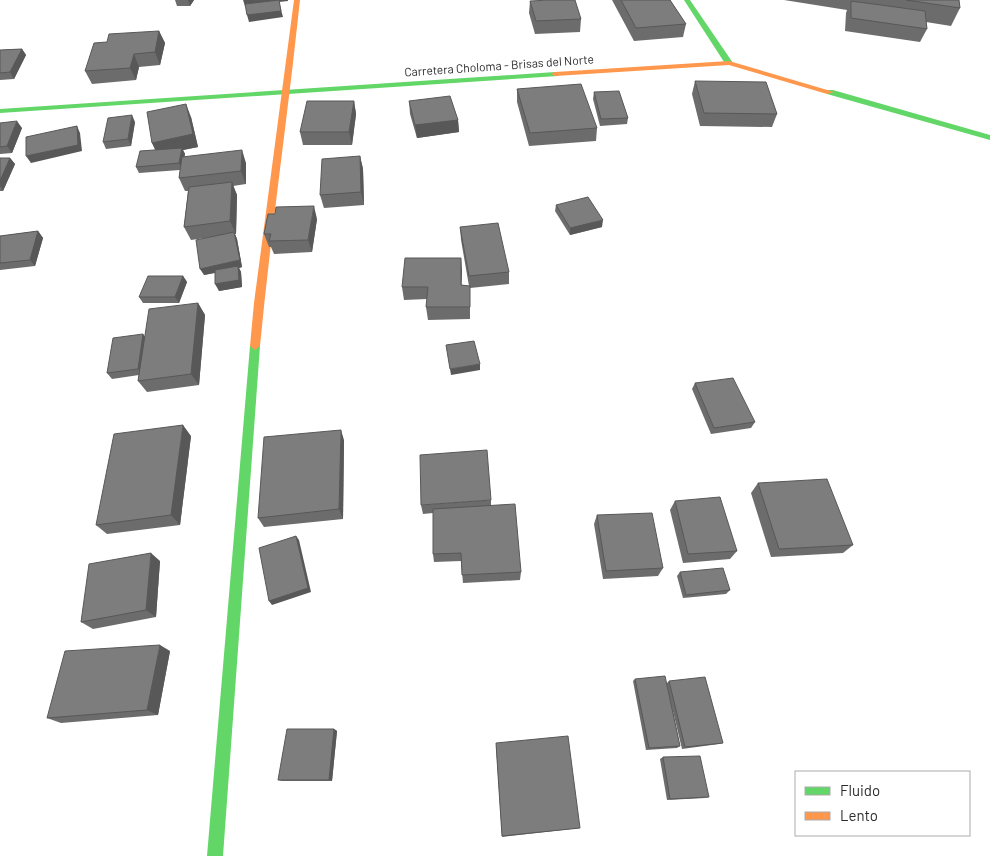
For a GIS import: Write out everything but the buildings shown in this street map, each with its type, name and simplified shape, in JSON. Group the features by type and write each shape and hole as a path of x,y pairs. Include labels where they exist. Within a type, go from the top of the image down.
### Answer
{"street":[{"path":"215,856 262,262 287,93 297,0"},
{"path":"687,0 729,63"},
{"name":"Carretera Choloma - Brisas del Norte","path":"0,111 729,63 990,138"}],"traffic: fast":[{"path":"687,0 729,63"},
{"path":"0,111 555,74"},
{"path":"830,92 990,138"},
{"path":"215,856 255,346"}],"traffic: slow":[{"path":"255,346 264,259 297,0"},
{"path":"555,74 729,63 830,92"}]}
